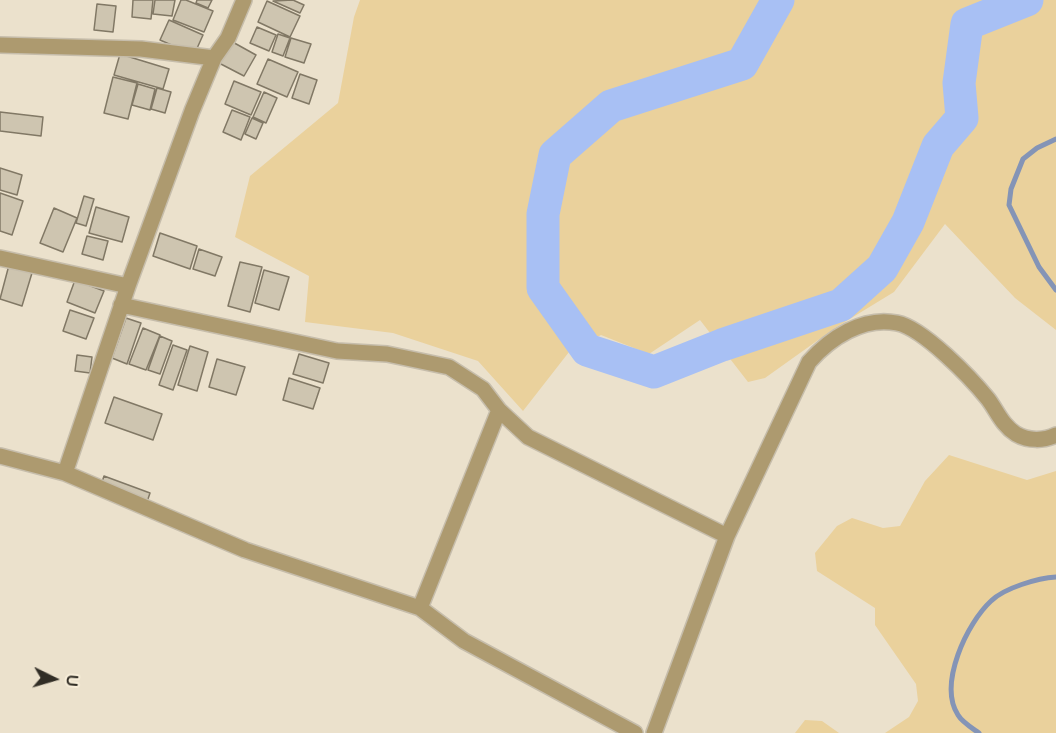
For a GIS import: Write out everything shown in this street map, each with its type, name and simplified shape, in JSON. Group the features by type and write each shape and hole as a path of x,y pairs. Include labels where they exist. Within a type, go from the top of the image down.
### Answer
{"street":[{"path":"65,473 128,286 192,111 214,58 228,38 244,0"},
{"path":"0,45 141,49 214,58"},
{"path":"0,258 128,286"},
{"path":"121,306 337,351 387,354 449,367 483,389 528,438 727,536"},
{"path":"654,733 727,536 808,362 823,346 855,327 897,322 915,329 969,378 989,400 1006,426 1016,434 1038,440 1056,435"},
{"path":"420,608 500,410"},
{"path":"0,456 65,473 245,550 420,608 464,641 635,733"}],"shaded area":[{"path":"360,0 1056,0 1056,330 1015,298 945,224 894,292 835,328 765,378 748,382 700,320 649,354 601,335 569,352 523,411 478,361 393,333 305,322 309,276 235,237 250,176 338,103 354,17"},
{"path":"949,455 1027,480 1056,471 1056,733 885,733 909,717 918,701 916,684 875,625 875,608 817,571 815,553 837,526 852,518 883,528 900,526 925,481"},
{"path":"805,720 822,721 839,733 795,733"}],"building":[{"path":"133,0 153,0 151,19 132,17"},
{"path":"155,0 175,0 172,16 153,14"},
{"path":"181,0 213,11 204,32 173,20"},
{"path":"197,0 212,0 208,8 196,3"},
{"path":"293,0 304,5 300,13 273,1"},
{"path":"267,1 300,16 290,37 258,22"},
{"path":"97,4 116,6 113,32 94,30"},
{"path":"169,20 203,35 194,55 160,40"},
{"path":"257,27 276,35 269,51 250,43"},
{"path":"278,34 290,38 283,56 272,52"},
{"path":"291,38 311,44 304,63 285,57"},
{"path":"229,40 256,55 244,76 217,62"},
{"path":"120,54 169,69 163,89 114,75"},
{"path":"268,59 298,72 287,97 257,84"},
{"path":"300,74 317,80 309,104 292,98"},
{"path":"113,77 137,83 128,119 104,113"},
{"path":"234,81 261,92 251,115 225,104"},
{"path":"138,84 155,89 150,110 132,105"},
{"path":"157,88 171,92 165,113 151,109"},
{"path":"264,92 277,98 266,123 253,117"},
{"path":"232,110 250,117 241,140 223,132"},
{"path":"0,112 43,117 41,136 0,131"},
{"path":"252,118 263,123 256,139 245,134"},
{"path":"0,168 22,175 17,195 0,190"},
{"path":"0,193 23,201 12,235 0,231"},
{"path":"84,196 94,199 86,226 76,223"},
{"path":"96,207 129,217 122,242 89,233"},
{"path":"54,208 77,218 63,252 40,243"},
{"path":"160,233 197,246 190,269 153,256"},
{"path":"87,236 108,241 103,260 82,254"},
{"path":"199,249 222,257 215,276 193,269"},
{"path":"240,262 262,267 250,312 228,306"},
{"path":"9,265 32,273 22,306 0,299"},
{"path":"264,270 289,277 279,310 255,303"},
{"path":"75,280 104,291 95,313 67,302"},
{"path":"70,310 94,318 86,339 63,331"},
{"path":"126,318 141,323 127,364 112,358"},
{"path":"143,328 160,335 146,370 129,364"},
{"path":"160,336 172,341 160,374 148,370"},
{"path":"173,345 187,350 173,390 159,385"},
{"path":"190,346 208,352 197,391 178,385"},
{"path":"299,354 329,363 323,383 293,374"},
{"path":"77,355 92,357 90,373 75,371"},
{"path":"217,359 245,367 236,395 209,387"},
{"path":"289,378 320,388 313,409 283,400"},
{"path":"114,397 162,414 153,440 105,423"},
{"path":"104,476 150,493 146,505 100,488"}],"waterway":[{"path":"778,0 742,64 611,106 555,155 543,214 543,288 587,350 654,372 722,345 841,305 882,268 908,222 938,146 962,118 959,83 967,24 1027,0"},
{"path":"1056,139 1037,148 1023,159 1011,189 1009,205 1039,267 1056,290"},
{"path":"979,733 960,718 953,702 951,687 953,671 965,639 982,611 997,596 1022,584 1056,577"}]}
